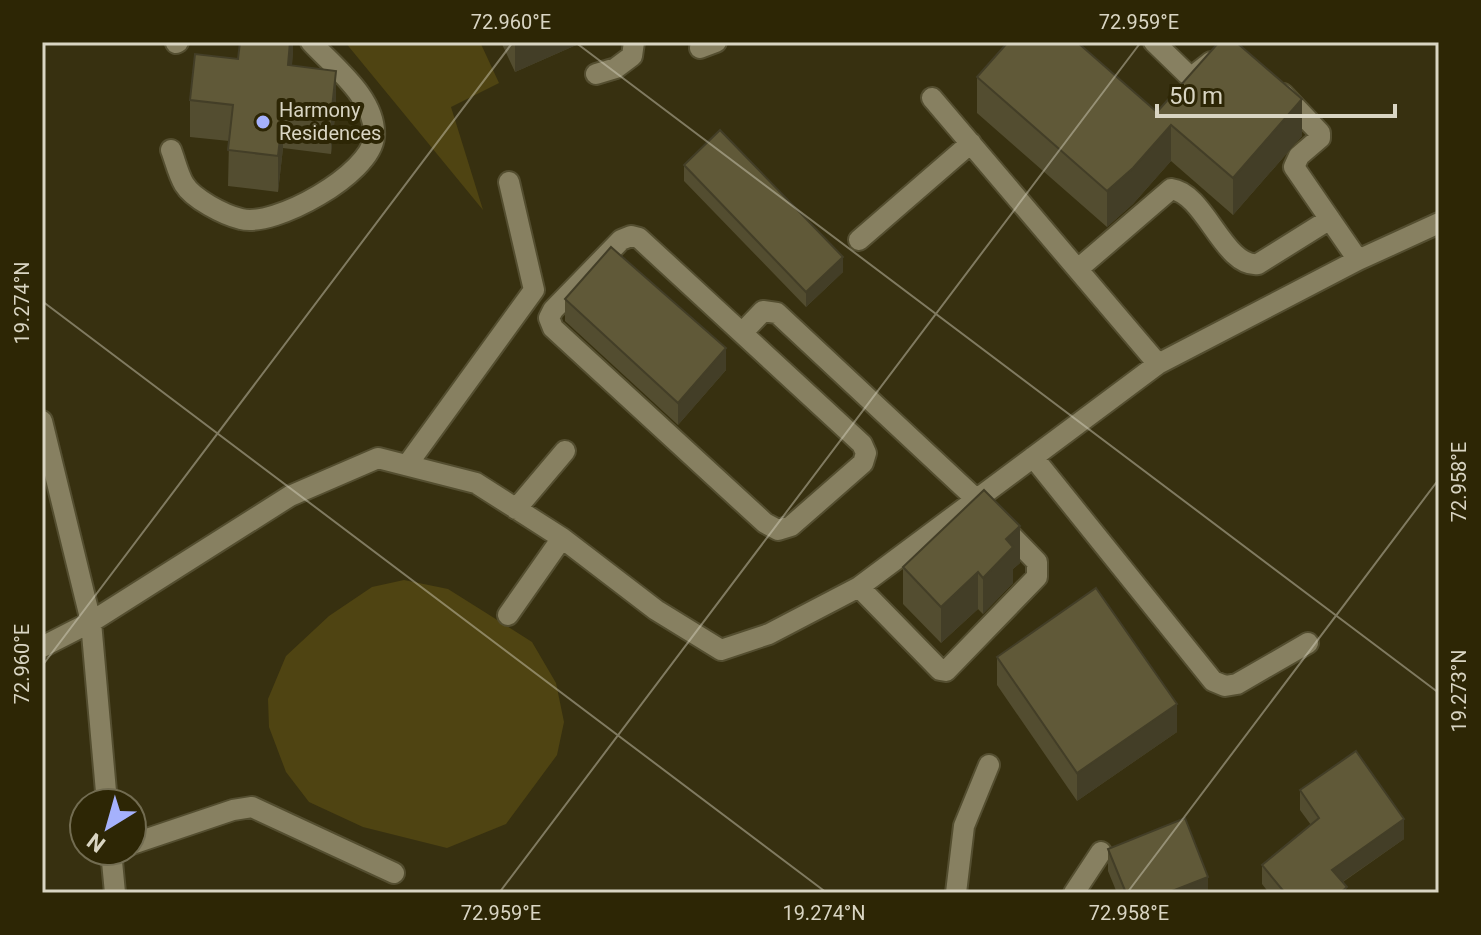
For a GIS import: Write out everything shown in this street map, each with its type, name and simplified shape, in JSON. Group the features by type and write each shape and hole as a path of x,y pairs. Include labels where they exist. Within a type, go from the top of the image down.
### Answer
{"street":[{"path":"171,150 184,185 190,191 242,220 265,218 334,188 363,160 374,138 372,124 366,103 311,42"},
{"path":"596,74 616,68 632,56 634,42"},
{"path":"1154,42 1193,76 1224,51"},
{"path":"1269,80 1320,133 1315,145 1299,156 1294,167 1358,260"},
{"path":"932,98 1158,364"},
{"path":"859,240 971,143"},
{"path":"407,465 534,290 509,182"},
{"path":"1078,269 1171,189 1187,196 1238,257 1250,265 1258,264 1330,219"},
{"path":"42,647 91,622 290,496 378,458 476,483 562,538 656,610 721,650 769,634 859,587 1158,364 1358,260 1439,223"},
{"path":"631,236 639,238 742,333 862,444 866,453 863,463 791,526 778,530 765,523 553,328 549,318 621,240 631,236"},
{"path":"742,333 763,311 777,313 976,499 1037,562 1039,569 1037,577 953,668 940,670 859,587"},
{"path":"42,421 91,622 106,787"},
{"path":"516,509 565,451"},
{"path":"1033,457 1213,681 1225,686 1237,684 1308,643"},
{"path":"508,615 562,538"},
{"path":"956,893 964,826 989,765"},
{"path":"148,839 233,810 252,807 394,873"},
{"path":"1074,893 1101,852"},
{"path":"113,867 115,893"}],"shaded area":[{"path":"345,42 480,42 499,83 451,107 483,210"},
{"path":"404,580 448,589 532,642 556,683 564,722 557,755 506,824 447,848 363,827 309,802 286,772 269,727 268,699 286,656 329,616 372,587"}],"building":[{"path":"240,42 290,42 288,65 336,71 331,117 283,112 278,156 228,150 233,105 190,100 195,54 238,59"},
{"path":"1008,42 1077,42 1157,112 1219,42 1236,42 1302,99 1233,178 1171,125 1133,168 1107,191 977,77"},
{"path":"720,130 843,257 806,292 684,165"},
{"path":"611,247 726,348 678,403 565,299"},
{"path":"984,490 1020,526 1006,539 1013,547 983,578 978,572 941,607 903,567"},
{"path":"1096,588 1177,704 1077,773 997,657"},
{"path":"1356,751 1404,819 1332,870 1347,887 1340,893 1285,893 1262,865 1319,818 1300,790"},
{"path":"1185,818 1208,877 1167,893 1126,893 1108,849"}],"place":[{"name":"Harmony Residences","path":"263,122"}]}
